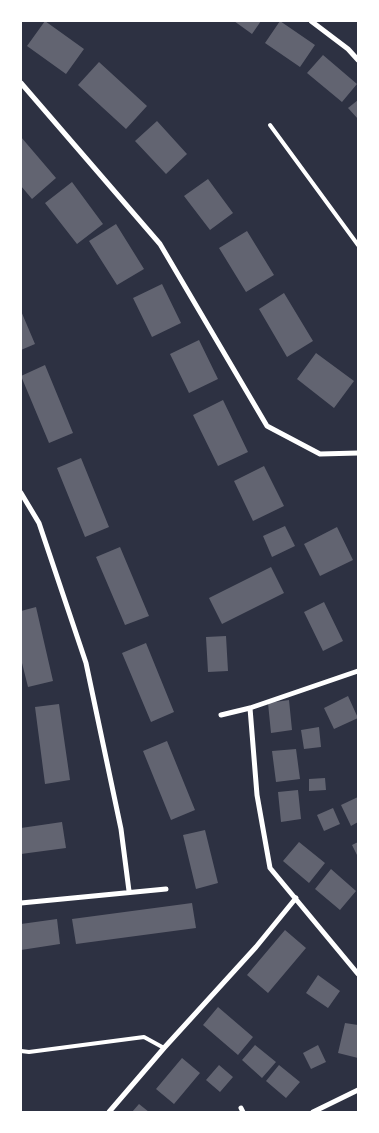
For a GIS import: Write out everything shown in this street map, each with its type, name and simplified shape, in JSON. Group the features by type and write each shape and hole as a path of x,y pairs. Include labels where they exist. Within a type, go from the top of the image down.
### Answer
{"street":[{"path":"311,21 348,49 358,60"},
{"path":"21,83 160,244 267,426 320,454 358,453"},
{"path":"21,492 39,523 86,663 122,829 129,891"},
{"path":"221,716 250,708 358,670"},
{"path":"250,708 257,795 270,868 358,974"},
{"path":"21,903 129,891 166,889"},
{"path":"109,1112 164,1048 256,947 296,898"},
{"path":"313,1112 358,1090"}],"lane":[{"path":"270,125 358,245"},
{"path":"21,1051 30,1052 144,1037 164,1048"}],"building":[{"path":"45,21 84,49 66,74 27,46"},
{"path":"234,21 261,21 252,34"},
{"path":"280,21 315,45 300,67 265,43"},
{"path":"323,55 357,84 342,102 307,73"},
{"path":"99,62 147,106 126,129 78,85"},
{"path":"358,100 358,119 348,108"},
{"path":"157,121 187,154 166,174 135,141"},
{"path":"21,137 56,178 32,199 21,186"},
{"path":"208,179 233,213 210,230 184,196"},
{"path":"72,182 103,224 77,244 45,203"},
{"path":"116,224 144,269 117,285 89,241"},
{"path":"247,231 274,275 246,292 219,248"},
{"path":"162,284 181,323 152,337 133,298"},
{"path":"284,293 313,341 287,357 259,309"},
{"path":"21,311 35,344 21,350"},
{"path":"199,340 218,379 189,393 170,354"},
{"path":"316,353 354,381 334,408 297,379"},
{"path":"45,365 73,433 49,443 21,376"},
{"path":"223,400 248,452 218,466 193,415"},
{"path":"81,458 109,527 85,537 57,468"},
{"path":"264,466 284,506 253,521 234,481"},
{"path":"285,526 295,546 272,557 263,536"},
{"path":"337,527 353,560 320,576 304,544"},
{"path":"120,547 149,616 125,625 96,557"},
{"path":"271,567 284,593 222,624 209,598"},
{"path":"324,602 343,641 323,651 304,612"},
{"path":"36,607 53,681 28,687 21,659 21,611"},
{"path":"226,636 228,671 208,672 206,637"},
{"path":"146,643 174,712 151,722 122,653"},
{"path":"348,696 358,718 334,729 324,708"},
{"path":"289,700 292,730 271,733 268,703"},
{"path":"59,704 70,780 45,784 35,707"},
{"path":"319,727 321,747 304,749 301,730"},
{"path":"167,741 195,810 171,820 143,751"},
{"path":"296,749 300,779 276,782 272,751"},
{"path":"325,778 326,790 309,791 309,779"},
{"path":"298,790 301,819 281,822 278,792"},
{"path":"358,797 358,822 351,826 341,805"},
{"path":"333,808 340,824 324,831 317,815"},
{"path":"62,822 66,848 21,854 21,828"},
{"path":"205,830 218,883 196,889 183,835"},
{"path":"299,842 325,863 309,883 283,861"},
{"path":"358,842 358,857 352,845"},
{"path":"331,869 356,891 340,910 315,889"},
{"path":"192,903 196,928 76,944 72,919"},
{"path":"57,919 60,944 21,950 21,924"},
{"path":"285,930 306,948 268,993 247,975"},
{"path":"318,975 340,991 328,1008 306,993"},
{"path":"218,1007 253,1037 238,1055 203,1025"},
{"path":"345,1023 358,1025 358,1058 338,1053"},
{"path":"255,1045 276,1062 262,1078 242,1060"},
{"path":"318,1045 326,1062 311,1069 303,1053"},
{"path":"182,1058 200,1073 174,1104 156,1089"},
{"path":"219,1065 233,1077 220,1092 206,1080"},
{"path":"279,1065 300,1082 286,1098 266,1081"},
{"path":"139,1104 149,1112 132,1112"}]}
